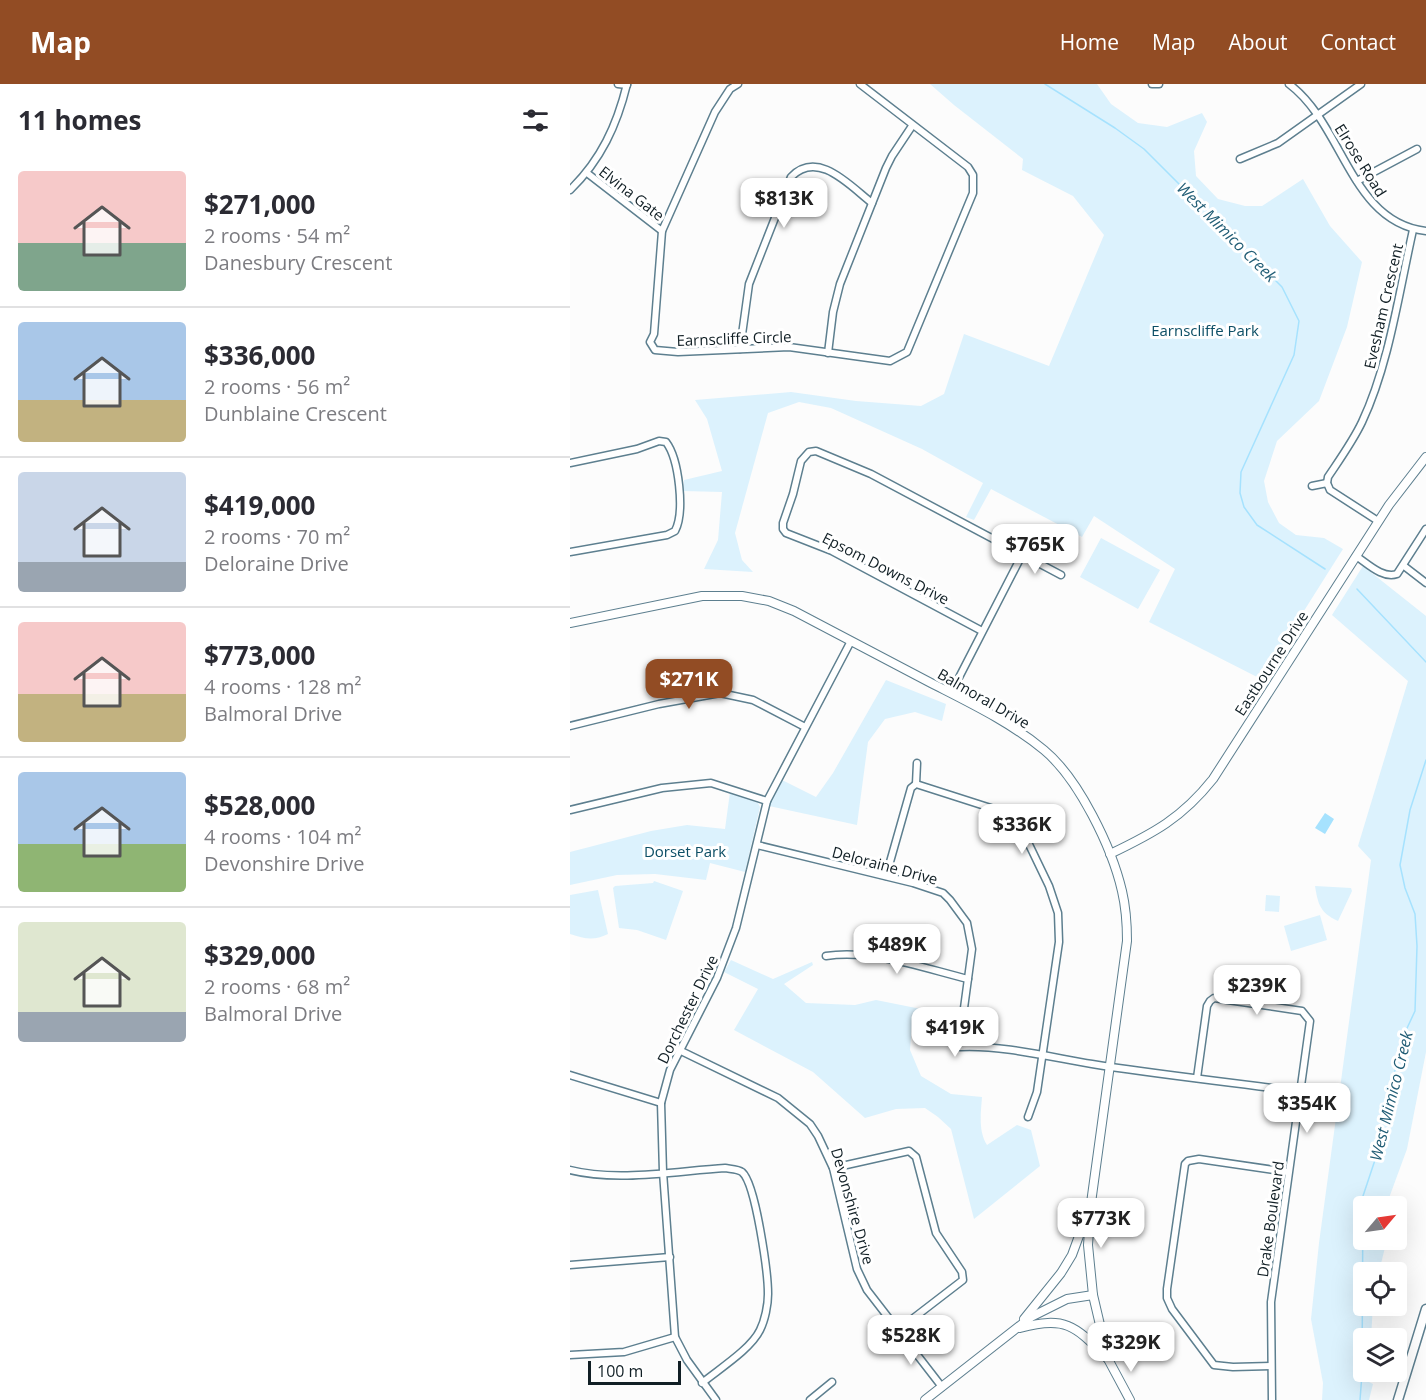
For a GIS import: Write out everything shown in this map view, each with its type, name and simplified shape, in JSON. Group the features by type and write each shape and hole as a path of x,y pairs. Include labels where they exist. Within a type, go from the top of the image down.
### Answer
{"main road":[{"path":"1398,1400 1426,1309"}],"street":[{"path":"570,190 587,173 611,134 627,84 618,84"},
{"name":"Earnscliffe Circle","path":"738,84 730,89 716,112 662,231 654,334 650,342 655,350 678,352 789,347 890,361 907,352 974,193 973,175 968,167 860,84"},
{"path":"1152,84 1159,84"},
{"name":"Elrose Road","path":"1289,84 1307,99 1319,115 1371,202 1386,217 1413,230 1426,231"},
{"path":"1240,159 1278,143 1361,84"},
{"path":"828,352 833,312 840,284 892,156 912,126"},
{"path":"1357,181 1417,149"},
{"path":"740,349 749,284 791,177 805,166 821,166 872,203"},
{"name":"Elvina Gate","path":"587,173 662,231"},
{"path":"570,179 577,183"},
{"name":"Evesham Crescent","path":"1327,483 1328,477 1362,422 1380,372 1413,230"},
{"path":"570,463 637,450 659,441 666,442 672,451 679,489 680,518 675,531 667,535 570,552"},
{"name":"Epsom Downs Drive","path":"982,632 831,551 786,533 783,523 801,461 809,452 816,451 871,474 1061,575"},
{"name":"Eastbourne Drive","path":"1110,854 1169,823 1189,807 1214,779 1378,521 1404,483 1426,457"},
{"path":"1312,486 1327,483 1330,490 1378,521"},
{"path":"1356,556 1390,577 1397,574 1404,566 1426,529"},
{"path":"951,693 1022,555"},
{"path":"1404,566 1426,583"},
{"name":"Balmoral Drive","path":"570,623 682,599 722,595 769,602 794,611 1012,726 1045,751 1071,779 1110,854 1122,891 1127,922 1127,941 1091,1203 1088,1245 1093,1295 1108,1359 1130,1400"},
{"name":"Dorchester Drive","path":"716,1400 687,1360 675,1337 663,1172 661,1102 670,1070 717,978 729,948 767,801 851,641"},
{"path":"570,726 659,704 720,693 753,700 805,727"},
{"path":"886,876 911,788 916,784 917,763"},
{"path":"570,810 662,788 711,783 767,801"},
{"path":"916,784 994,810 1008,817 1024,834 1055,901 1059,929 1037,1092 1028,1117"},
{"name":"Deloraine Drive","path":"757,845 886,876 943,893 959,910 967,923 971,937 972,949 962,1023 956,1040 958,1045 1110,1066"},
{"path":"826,956 843,954 883,959 968,979"},
{"name":"Drake Boulevard","path":"1197,1078 1207,1006 1210,1001 1220,999 1302,1011 1307,1015 1310,1021 1271,1302 1272,1400"},
{"name":"Devonshire Drive","path":"679,1050 778,1098 801,1115 819,1136 833,1168 857,1269 867,1290 942,1387"},
{"path":"1110,1066 1301,1092"},
{"path":"570,1075 661,1102"},
{"path":"833,1168 909,1151 916,1157 936,1233 962,1272 963,1280 898,1330"},
{"path":"1271,1366 1214,1365 1172,1309 1167,1298 1167,1289 1185,1164 1188,1161 1199,1159 1288,1172"},
{"path":"570,1170 590,1175 610,1176 725,1168 743,1173 749,1184 763,1244 768,1293 761,1328 753,1341 702,1383"},
{"path":"1016,1329 1061,1273 1072,1255 1091,1203"},
{"path":"570,1264 670,1257"},
{"path":"926,1400 1042,1311 1058,1303 1093,1295"},
{"path":"1016,1329 1045,1322 1069,1325 1085,1336 1108,1359"},
{"path":"570,1355 624,1352 675,1337"},
{"path":"810,1400 832,1382"}],"green space":[{"name":"Earnscliffe Park","path":"930,84 1097,84 1111,104 1138,123 1167,127 1202,113 1207,122 1194,151 1196,176 1218,199 1245,206 1262,206 1303,179 1330,226 1362,262 1347,327 1319,401 1277,441 1264,481 1268,502 1279,523 1296,535 1324,538 1343,549 1261,679 1149,622 1175,569 1094,516 1082,537 991,489 974,520 966,517 983,483 922,449 831,408 799,402 768,413 735,533 742,560 753,572 704,569 718,540 722,492 683,491 684,480 722,471 707,419 695,400 791,392 856,401 921,406 944,394 964,334 1049,366 1104,235 1073,196 1022,170 1023,159"},
{"path":"1101,538 1160,570 1138,609 1080,577"},
{"path":"1363,566 1426,616 1426,1052 1407,1149 1390,1196 1353,1196 1353,1250 1384,1250 1381,1262 1353,1262 1353,1316 1372,1316 1372,1328 1353,1328 1353,1382 1373,1384 1369,1400 1322,1400 1323,1383 1311,1319 1319,1243 1371,860 1358,846 1408,681 1332,615"},
{"path":"886,680 946,704 942,721 915,712 885,719 868,742 857,825 769,806 782,780 816,797 833,773"},
{"name":"Dorset Park","path":"730,792 758,803 760,807 745,872 710,863 706,880 655,874 617,875 570,885 570,852 651,831 687,825 725,829"},
{"path":"654,881 683,891 666,940 637,930 619,928 613,888 653,883"},
{"path":"1315,886 1351,888 1352,891 1338,921 1327,915 1321,907"},
{"path":"598,890 608,934 598,938 589,938 570,934 570,895"},
{"path":"1266,895 1280,896 1279,912 1265,911"},
{"path":"1320,915 1327,940 1291,951 1284,926"},
{"path":"731,960 773,979 812,962 813,965 784,984 806,1003 855,1005 876,1000 921,1009 912,1025 910,1050 921,1076 951,1094 982,1097 981,1128 987,1145 1017,1125 1031,1130 1040,1166 974,1219 951,1129 938,1117 925,1108 896,1109 865,1118 813,1072 734,1030 758,989 724,972"}],"water":[{"path":"1325,813 1334,819 1325,834 1315,828"}],"waterway":[{"name":"West Mimico Creek","path":"1045,84 1144,149 1282,287 1299,321 1294,355 1241,472 1240,493 1244,507 1257,525 1325,569"},
{"name":"West Mimico Creek","path":"1357,589 1426,662"},
{"name":"West Mimico Creek","path":"1360,1400 1363,1196 1376,1157 1402,1039 1415,1011 1417,946 1415,914 1405,888 1400,865 1410,810 1426,760"}]}
